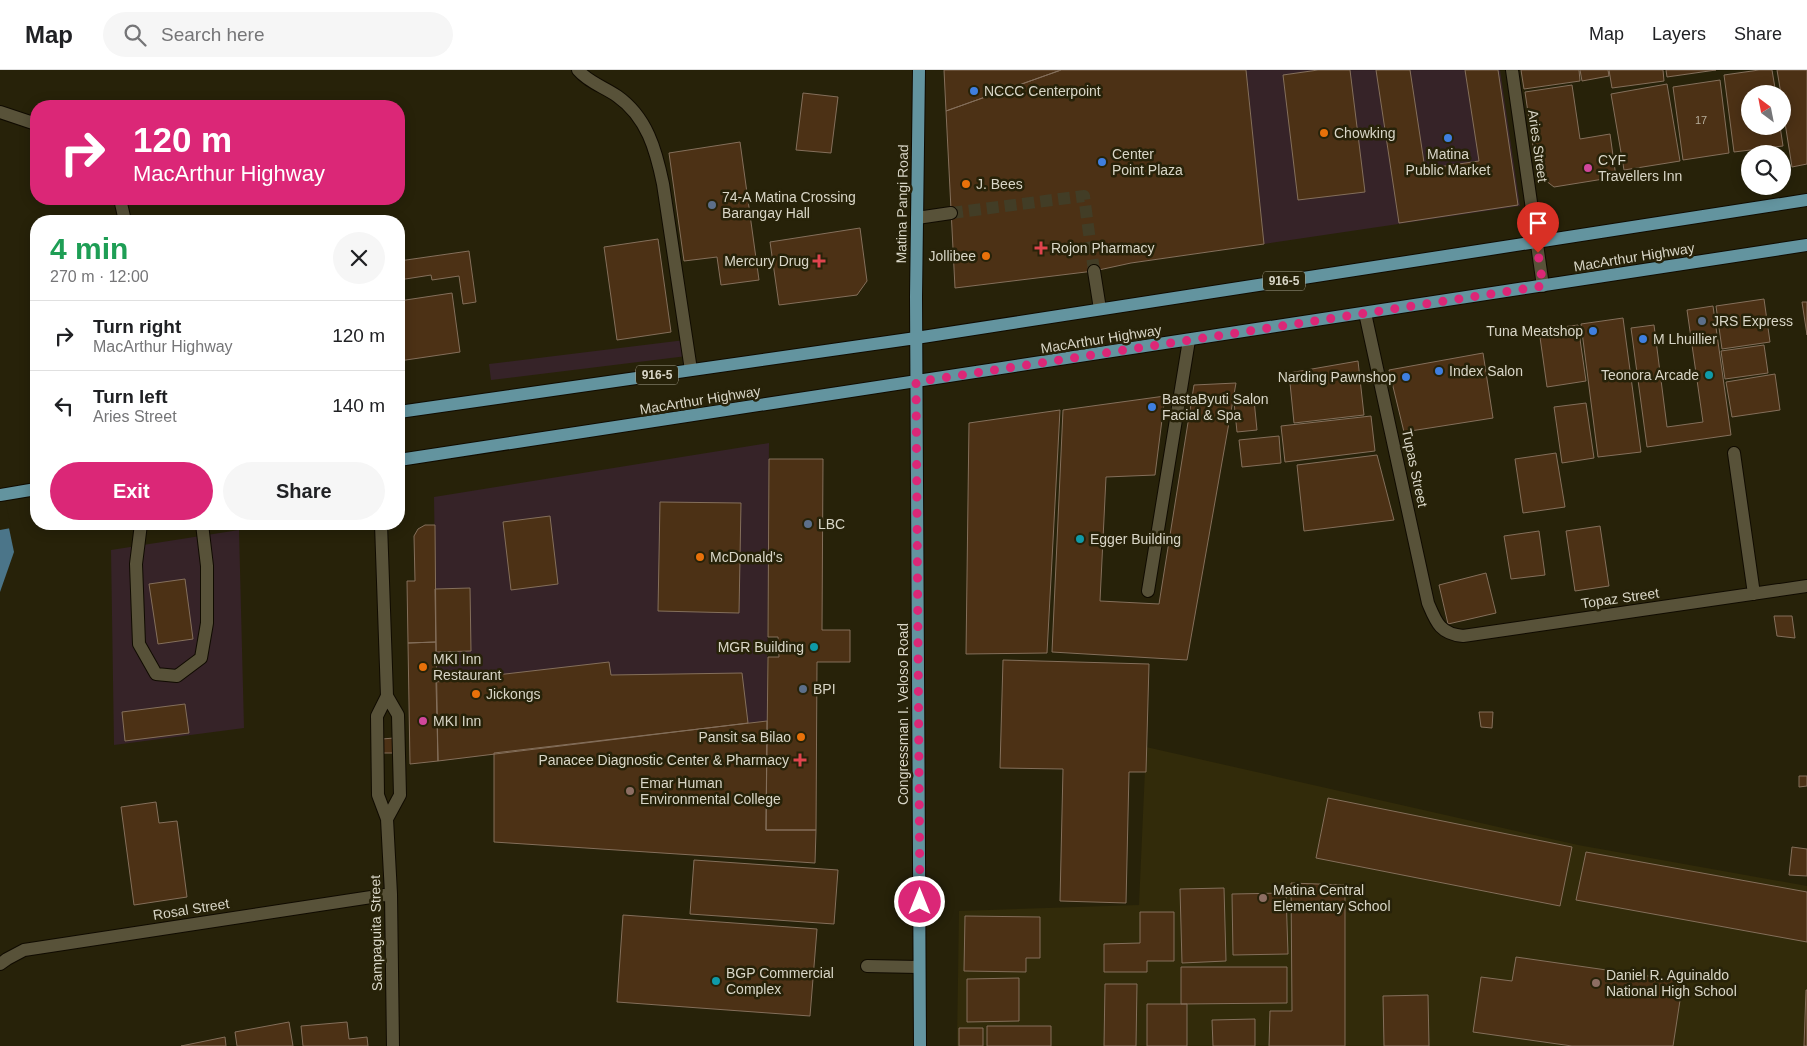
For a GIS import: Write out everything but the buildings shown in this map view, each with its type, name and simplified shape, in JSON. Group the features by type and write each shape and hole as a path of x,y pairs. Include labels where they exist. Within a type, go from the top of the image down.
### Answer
{"main road":[{"name":"Matina Pangi Road","path":"916,382 919,70"},
{"name":"916-5","path":"405,411 916,338 1807,200"},
{"name":"MacArthur Highway","path":"405,459 1807,245"},
{"name":"Congressman I. Veloso Road","path":"916,382 920,1046"},
{"path":"0,495 30,490"}],"street":[{"path":"578,70 596,85 617,96 636,114 648,132 657,154 691,370"},
{"name":"Aries Street","path":"1512,70 1543,286"},
{"path":"0,112 30,122"},
{"path":"917,218 951,214"},
{"path":"1094,271 1100,309"},
{"name":"Tupas Street","path":"1365,313 1428,603 1440,626"},
{"path":"1148,591 1189,340"},
{"path":"1734,453 1754,594"},
{"path":"140,530 136,564 139,644 156,674 177,676 201,658 207,623 207,566 203,530"},
{"name":"Sampaguita Street","path":"381,530 387,696 398,715 400,795 387,819"},
{"name":"Topaz Street","path":"1440,626 1453,636 1463,636 1807,586"},
{"name":"Sampaguita Street","path":"387,696 376,716 378,795 387,819 391,894 393,1046"},
{"name":"Rosal Street","path":"0,964 24,950 391,894"},
{"path":"866,966 919,968"}],"shaded area":[{"path":"1246,70 1500,70 1520,206 1264,244"},
{"path":"685,340 687,356 491,380 489,364"},
{"path":"769,443 767,721 438,761 434,497"},
{"path":"239,530 244,728 114,745 111,550"},
{"name":"Matina Central Elementary School","path":"1146,747 1578,845 1807,886 1807,1046 957,1046 959,911 1139,905"}],"water":[{"path":"0,485 14,552 0,592"}],"pier":[{"path":"0,482 11,528 0,530"}],"tunnel":[{"path":"951,213 1084,196 1094,271"}],"place":[{"name":"NCCC Centerpoint","path":"974,91"},
{"name":"Chowking","path":"1324,133"},
{"name":"Matina Public Market","path":"1448,138"},
{"name":"Center Point Plaza","path":"1102,162"},
{"name":"CYF Travellers Inn","path":"1588,168"},
{"name":"J. Bees","path":"966,184"},
{"name":"74-A Matina Crossing Barangay Hall","path":"712,205"},
{"name":"Rojon Pharmacy","path":"1041,248"},
{"name":"Jollibee","path":"986,256"},
{"name":"Mercury Drug","path":"819,261"},
{"name":"JRS Express","path":"1702,321"},
{"name":"Tuna Meatshop","path":"1593,331"},
{"name":"M Lhuillier","path":"1643,339"},
{"name":"Index Salon","path":"1439,371"},
{"name":"Teonora Arcade","path":"1709,375"},
{"name":"Narding Pawnshop","path":"1406,377"},
{"name":"BastaByuti Salon Facial & Spa","path":"1152,407"},
{"name":"LBC","path":"808,524"},
{"name":"Egger Building","path":"1080,539"},
{"name":"McDonald's","path":"700,557"},
{"name":"MGR Building","path":"814,647"},
{"name":"MKI Inn Restaurant","path":"423,667"},
{"name":"BPI","path":"803,689"},
{"name":"Jickongs","path":"476,694"},
{"name":"MKI Inn","path":"423,721"},
{"name":"Pansit sa Bilao","path":"801,737"},
{"name":"Panacee Diagnostic Center & Pharmacy","path":"800,760"},
{"name":"Emar Human Environmental College","path":"630,791"},
{"name":"Matina Central Elementary School","path":"1263,898"},
{"name":"BGP Commercial Complex","path":"716,981"},
{"name":"Daniel R. Aguinaldo National High School","path":"1596,983"}],"route":[{"path":"920,902 916,382 1543,286 1538,253"}]}
